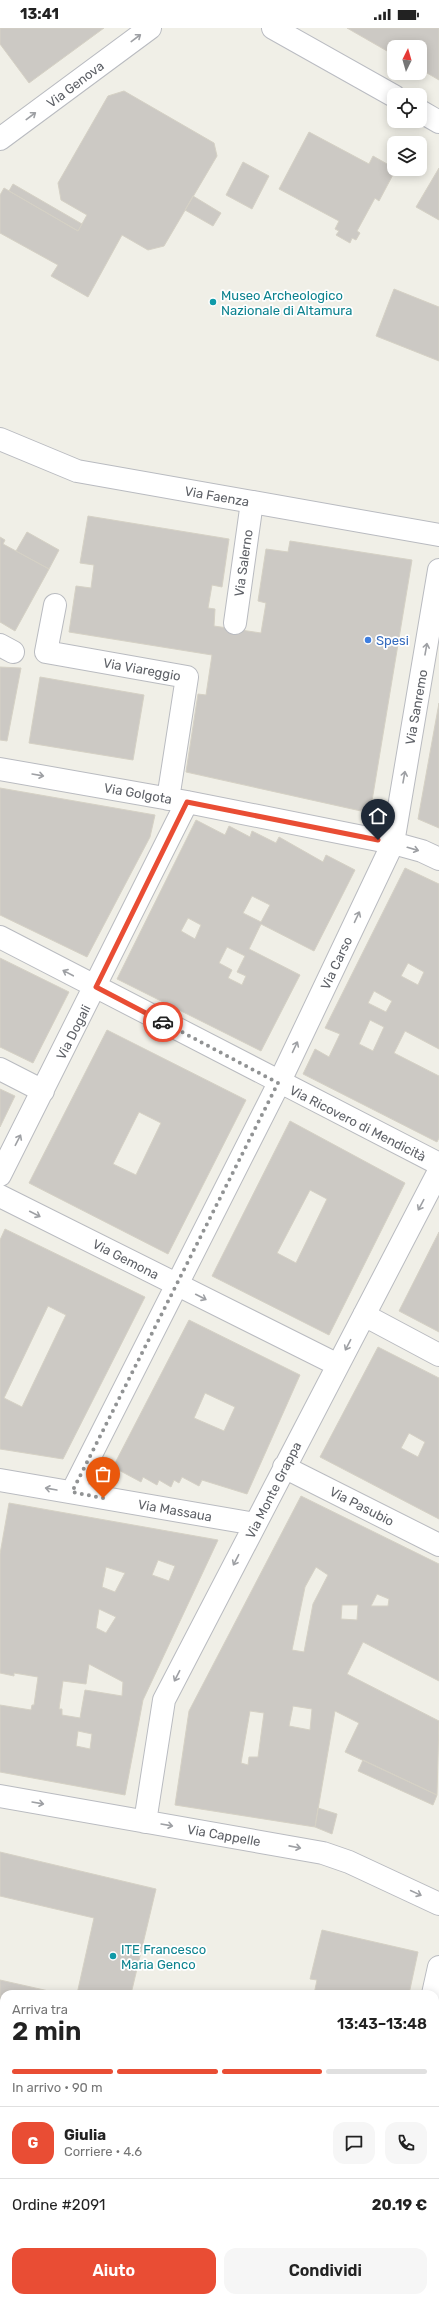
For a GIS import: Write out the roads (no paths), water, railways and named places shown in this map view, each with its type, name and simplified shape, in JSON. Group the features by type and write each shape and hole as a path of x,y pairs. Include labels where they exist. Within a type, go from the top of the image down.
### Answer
{"street":[{"name":"Via Genova","path":"0,139 150,28"},
{"path":"273,28 387,92"},
{"path":"427,115 439,122"},
{"name":"Via Faenza","path":"0,439 77,471 439,535"},
{"name":"Via Salerno","path":"235,623 252,502"},
{"name":"Via Sanremo","path":"393,843 439,570"},
{"name":"Via Viareggio","path":"55,605 46,652 187,677 178,800"},
{"name":"Via Golgota","path":"0,768 178,800 393,843 422,851 439,859"},
{"name":"Via Dogali","path":"0,1175 96,987 178,800"},
{"name":"Via Carso","path":"72,1492 278,1083 393,843"},
{"name":"Via Ricovero di Mendicità","path":"0,937 278,1083 439,1164"},
{"path":"0,1069 43,1091"},
{"name":"Via Monte Grappa","path":"145,1822 164,1700 439,1171"},
{"name":"Via Gemona","path":"0,1196 338,1365"},
{"path":"364,1315 439,1355"},
{"name":"Via Pasubio","path":"284,1467 439,1546"},
{"name":"Via Massaua","path":"0,1480 255,1524"},
{"name":"Via Cappelle","path":"0,1796 323,1853 349,1862 439,1904"},
{"path":"434,1990 439,1967"}],"place":[{"name":"Museo Archeologico Nazionale di Altamura","path":"213,302"},
{"name":"Spesi","path":"368,640"},
{"name":"ITE Francesco Maria Genco","path":"113,1956"}]}
